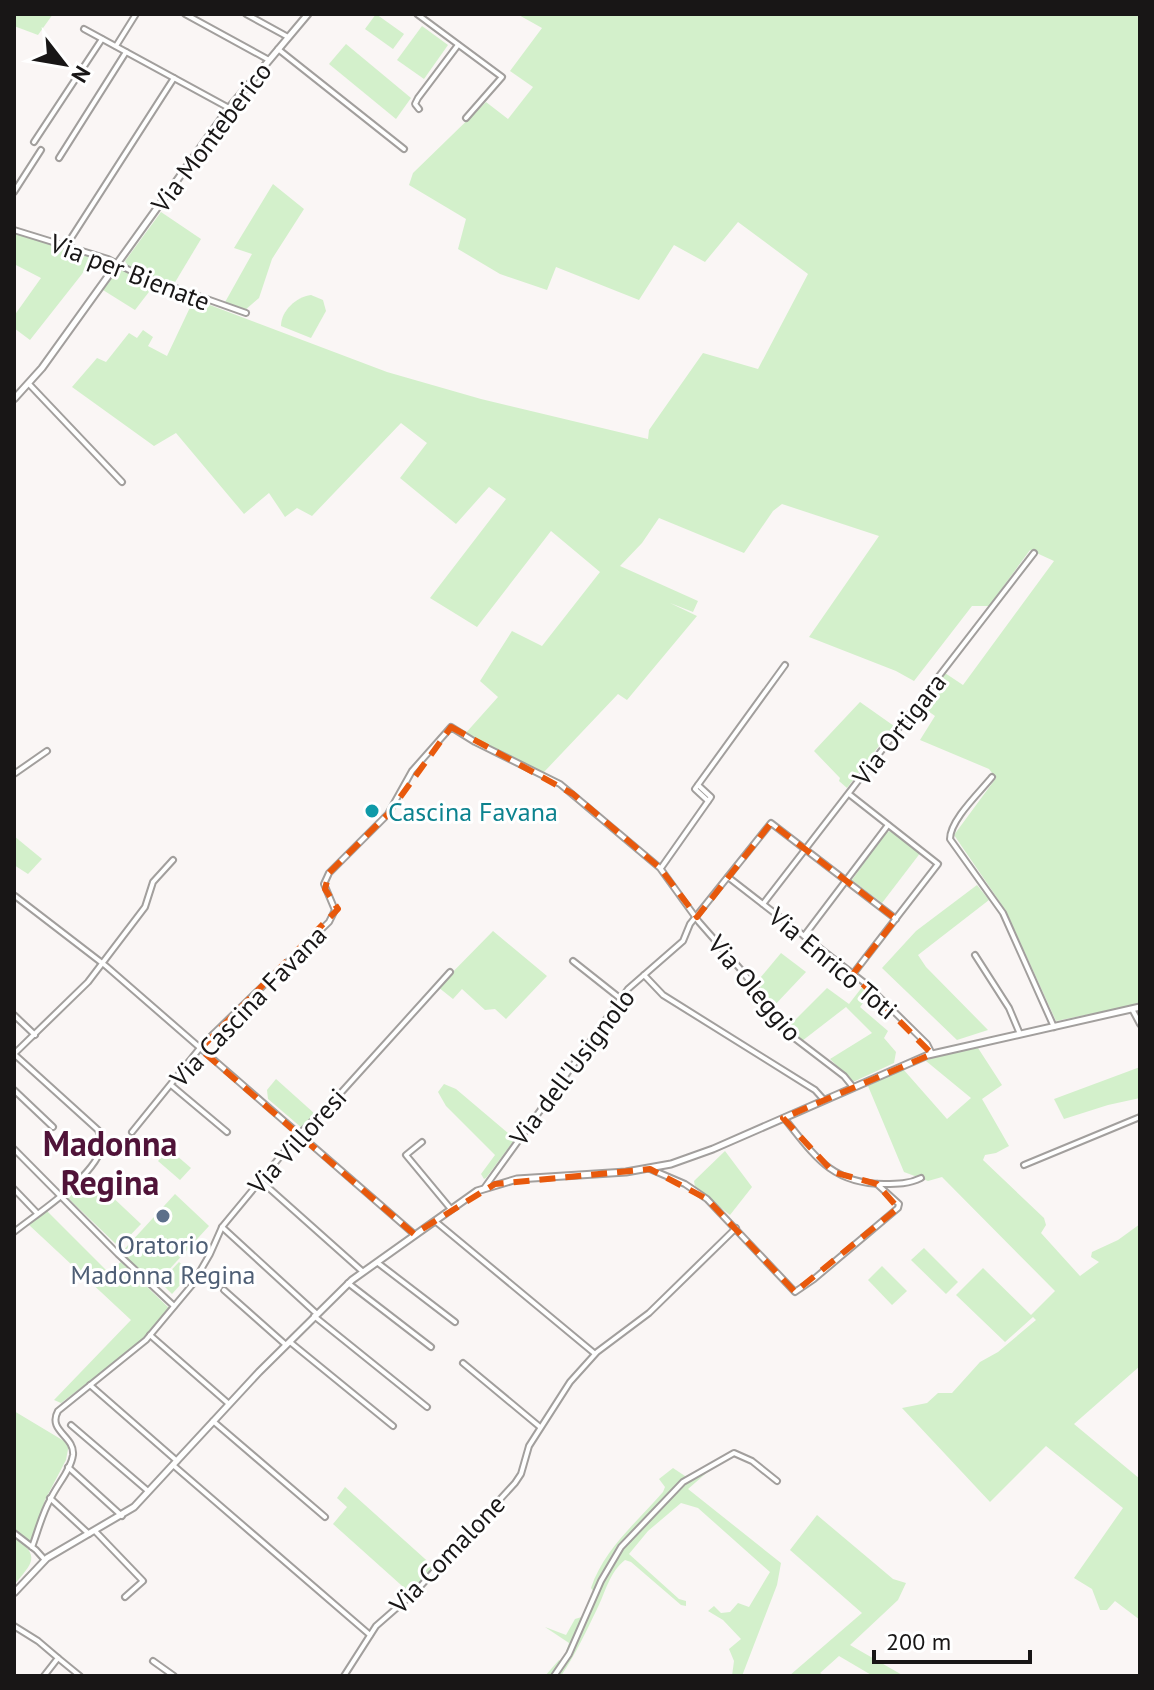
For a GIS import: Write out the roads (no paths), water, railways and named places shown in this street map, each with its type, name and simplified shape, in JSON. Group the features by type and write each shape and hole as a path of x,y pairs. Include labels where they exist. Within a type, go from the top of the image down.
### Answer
{"street":[{"path":"116,46 136,14"},
{"path":"185,14 269,60"},
{"path":"246,14 288,37"},
{"name":"Via Monteberico","path":"14,399 29,384 118,264 229,108 308,14"},
{"path":"417,14 502,77 466,118"},
{"path":"84,29 229,108"},
{"path":"34,142 102,39"},
{"path":"419,109 416,101 458,45"},
{"path":"278,49 404,149"},
{"path":"59,158 127,52"},
{"path":"66,246 174,78"},
{"path":"14,192 41,150"},
{"name":"Via per Bienate","path":"14,230 118,264 152,281 246,313"},
{"path":"29,384 122,482"},
{"name":"Via Ortigara","path":"763,904 1034,553"},
{"path":"697,917 660,868 708,801 695,790 698,785 785,665"},
{"name":"Via Cascina Favana","path":"132,1132 200,1049 329,922 335,907 324,884 329,873 388,814 412,771 451,727 560,784 660,868"},
{"path":"14,774 47,751"},
{"path":"992,777 955,822 950,839 1005,918 1054,1027"},
{"path":"849,794 938,864 853,974"},
{"name":"Via dell'Usignolo","path":"485,1187 621,999 683,941 689,925 771,823 806,849"},
{"path":"804,936 888,825"},
{"path":"806,849 896,919"},
{"path":"14,1232 74,1183 102,1149 103,1139 98,1130 15,1051 80,992 145,907 153,882 173,860"},
{"name":"Via Enrico Toti","path":"728,877 853,974 928,1046 932,1054"},
{"path":"15,896 103,963 414,1234"},
{"name":"Via Oleggio","path":"697,917 793,1037 822,1057 853,1087"},
{"path":"975,955 1009,1008 1020,1034"},
{"path":"573,961 621,999"},
{"name":"Via Villoresi","path":"68,1467 73,1456 72,1448 56,1425 55,1416 67,1402 130,1355 150,1335 196,1280 222,1227 299,1134 338,1096 450,972"},
{"path":"644,975 663,995 815,1090 824,1100"},
{"path":"14,1593 45,1560 122,1516 148,1492 287,1343 348,1283 450,1208 485,1187 522,1179 650,1169 698,1155 932,1054 1140,1007"},
{"path":"1132,1009 1140,1024"},
{"path":"14,1015 35,1035"},
{"path":"170,1085 227,1132"},
{"path":"14,1090 53,1127"},
{"path":"1024,1165 1140,1117"},
{"path":"784,1118 837,1175 852,1181 877,1184 903,1183 921,1178"},
{"path":"422,1142 406,1155 450,1208"},
{"path":"14,1149 174,1306"},
{"path":"650,1169 696,1191 736,1228 792,1291 797,1291 898,1208 899,1204 877,1184"},
{"path":"261,1181 362,1271"},
{"path":"14,1189 37,1213"},
{"path":"433,1220 595,1354"},
{"path":"222,1227 316,1315 427,1407"},
{"name":"Via Comalone","path":"344,1676 376,1626 416,1591 515,1483 521,1474 524,1455 561,1393 595,1354 649,1313 736,1228"},
{"path":"376,1261 455,1322"},
{"path":"348,1283 431,1347"},
{"path":"224,1290 393,1426"},
{"path":"150,1335 229,1404"},
{"path":"463,1363 540,1427"},
{"path":"90,1385 370,1635"},
{"path":"213,1421 325,1517"},
{"path":"71,1425 148,1492"},
{"path":"554,1676 569,1654 610,1562 632,1534 683,1482 734,1453 752,1461 777,1481"},
{"path":"32,1547 50,1498 68,1467 122,1516"},
{"path":"50,1498 143,1581 125,1597"},
{"path":"14,1533 45,1560"},
{"path":"14,1626 80,1676"},
{"path":"44,1676 58,1658"},
{"path":"153,1661 174,1676"}],"place":[{"name":"Cascina Favana","path":"372,811"},
{"name":"Oratorio Madonna Regina","path":"163,1216"}],"district":[{"name":"Madonna Regina","path":"110,1162"}]}
